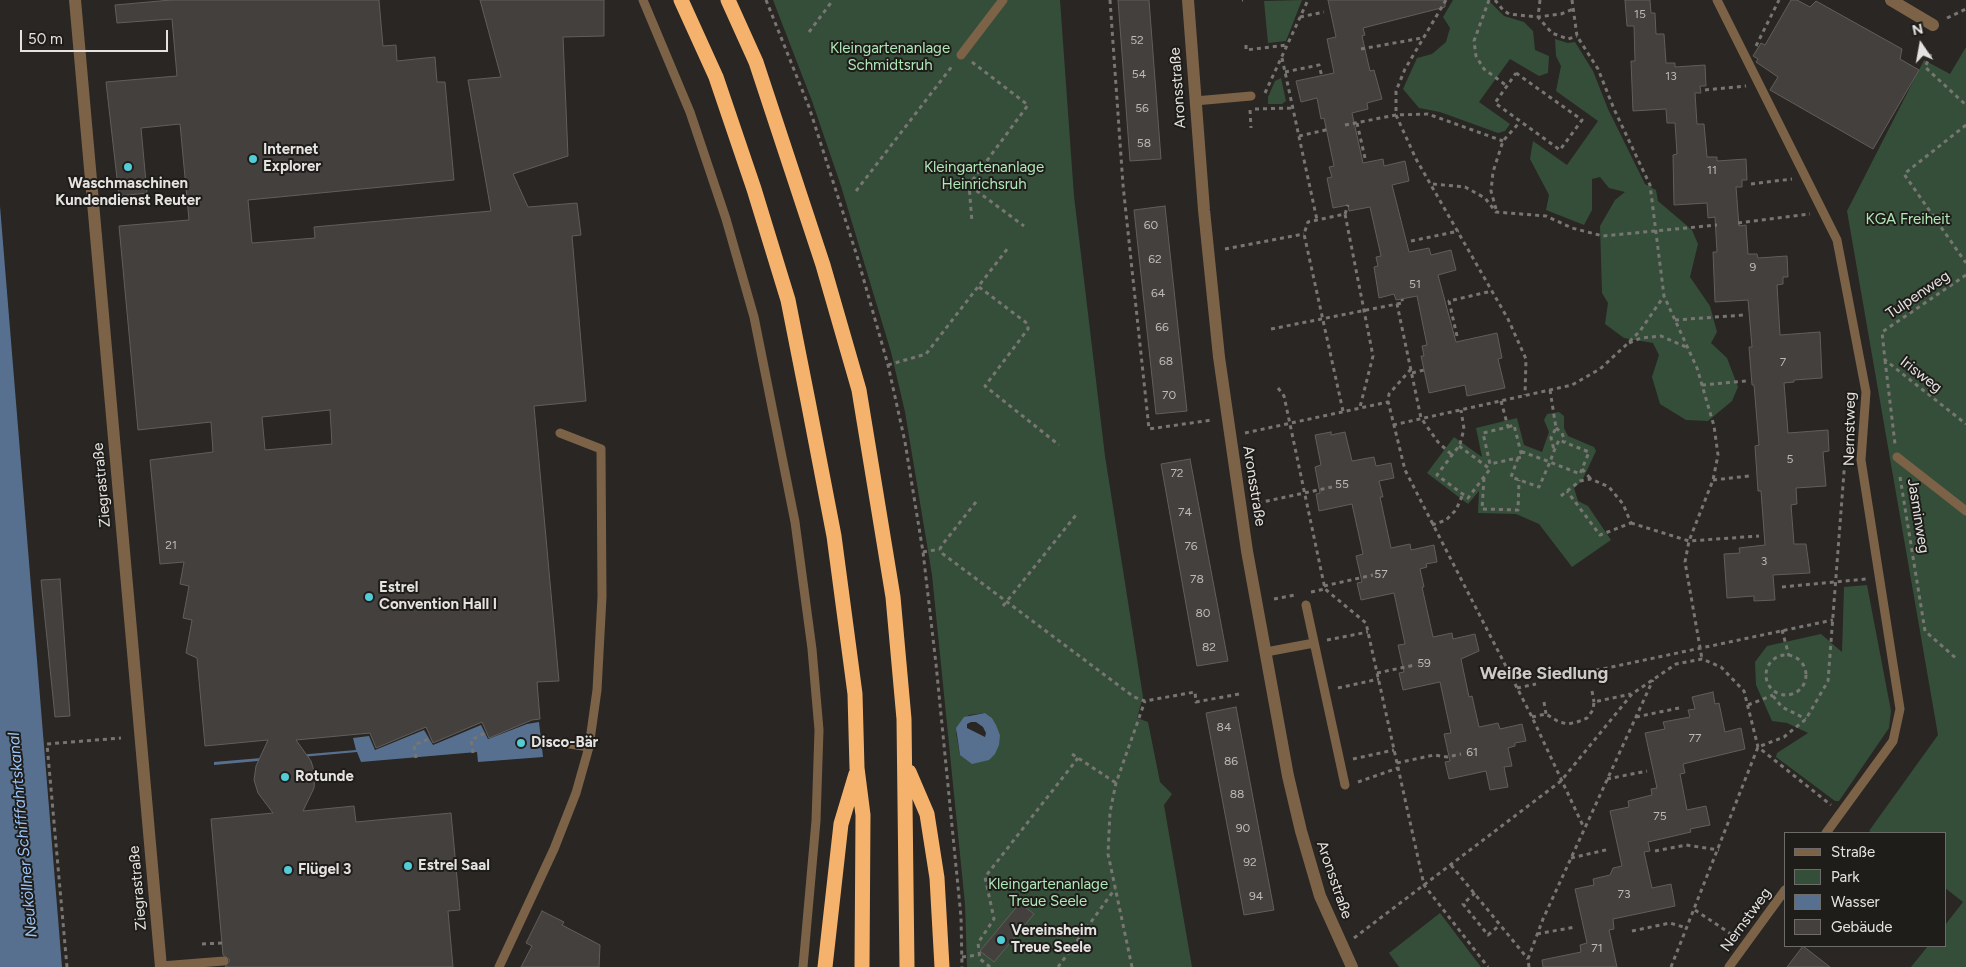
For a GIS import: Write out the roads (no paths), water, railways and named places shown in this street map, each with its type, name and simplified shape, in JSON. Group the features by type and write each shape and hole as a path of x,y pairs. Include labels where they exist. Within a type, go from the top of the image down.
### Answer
{"highway":[{"path":"681,0 716,77 788,300 834,536 855,694 858,768 863,815 862,967"},
{"path":"728,0 759,71 823,265 859,390 893,597 904,719 907,967"},
{"path":"906,764 927,814 937,878 942,967"},
{"path":"825,967 841,824 858,768"}],"street":[{"name":"Ziegrastraße","path":"75,0 161,966"},
{"name":"Aronsstraße","path":"1188,0 1209,262 1227,418 1266,652 1288,776 1301,831 1320,896 1350,966"},
{"path":"1891,0 1933,25"}],"lane":[{"path":"643,0 690,112 726,219 754,317 795,522 812,649 819,730 816,821 802,967"},
{"path":"961,55 1004,0"},
{"name":"Nernstweg","path":"1717,0 1837,240 1866,392 1860,460 1900,709 1893,741 1827,832"},
{"path":"1195,101 1250,96"},
{"path":"498,967 554,849 576,793 589,747 597,690 602,597 601,449 560,433"},
{"path":"1897,457 1966,511"},
{"path":"1306,604 1345,785"},
{"path":"1266,652 1314,643"},
{"path":"557,742 589,747"},
{"name":"Nernstweg","path":"1729,967 1784,891"},
{"path":"161,966 224,961"}],"water":[{"name":"Neuköllner Schifffahrtskanal","path":"0,206 62,967 0,967"},
{"path":"985,713 992,718 1000,735 999,745 995,754 989,760 972,764 960,755 956,728 964,717","holes":["976,722 983,727 986,733 985,737 967,728 967,724"]},
{"path":"539,722 543,757 478,762 477,752 361,762 357,752 214,765 214,762 356,750 353,738 369,736 375,750 424,730 433,745 481,725 488,739 527,724"}],"place":[{"name":"Internet Explorer","path":"253,159"},
{"name":"Waschmaschinen Kundendienst Reuter","path":"128,167"},
{"name":"Estrel Convention Hall I","path":"369,597"},
{"name":"Disco-Bär","path":"521,743"},
{"name":"Rotunde","path":"285,777"},
{"name":"Estrel Saal","path":"408,866"},
{"name":"Flügel 3","path":"288,870"},
{"name":"Vereinsheim Treue Seele","path":"1001,940"}],"district":[{"name":"Weiße Siedlung","path":"1544,674"}],"park label":[{"name":"Kleingartenanlage Schmidtsruh","path":"890,58"},
{"name":"Kleingartenanlage Heinrichsruh","path":"984,176"},
{"name":"KGA Freiheit","path":"1908,220"},
{"name":"Kleingartenanlage Treue Seele","path":"1048,894"}]}
